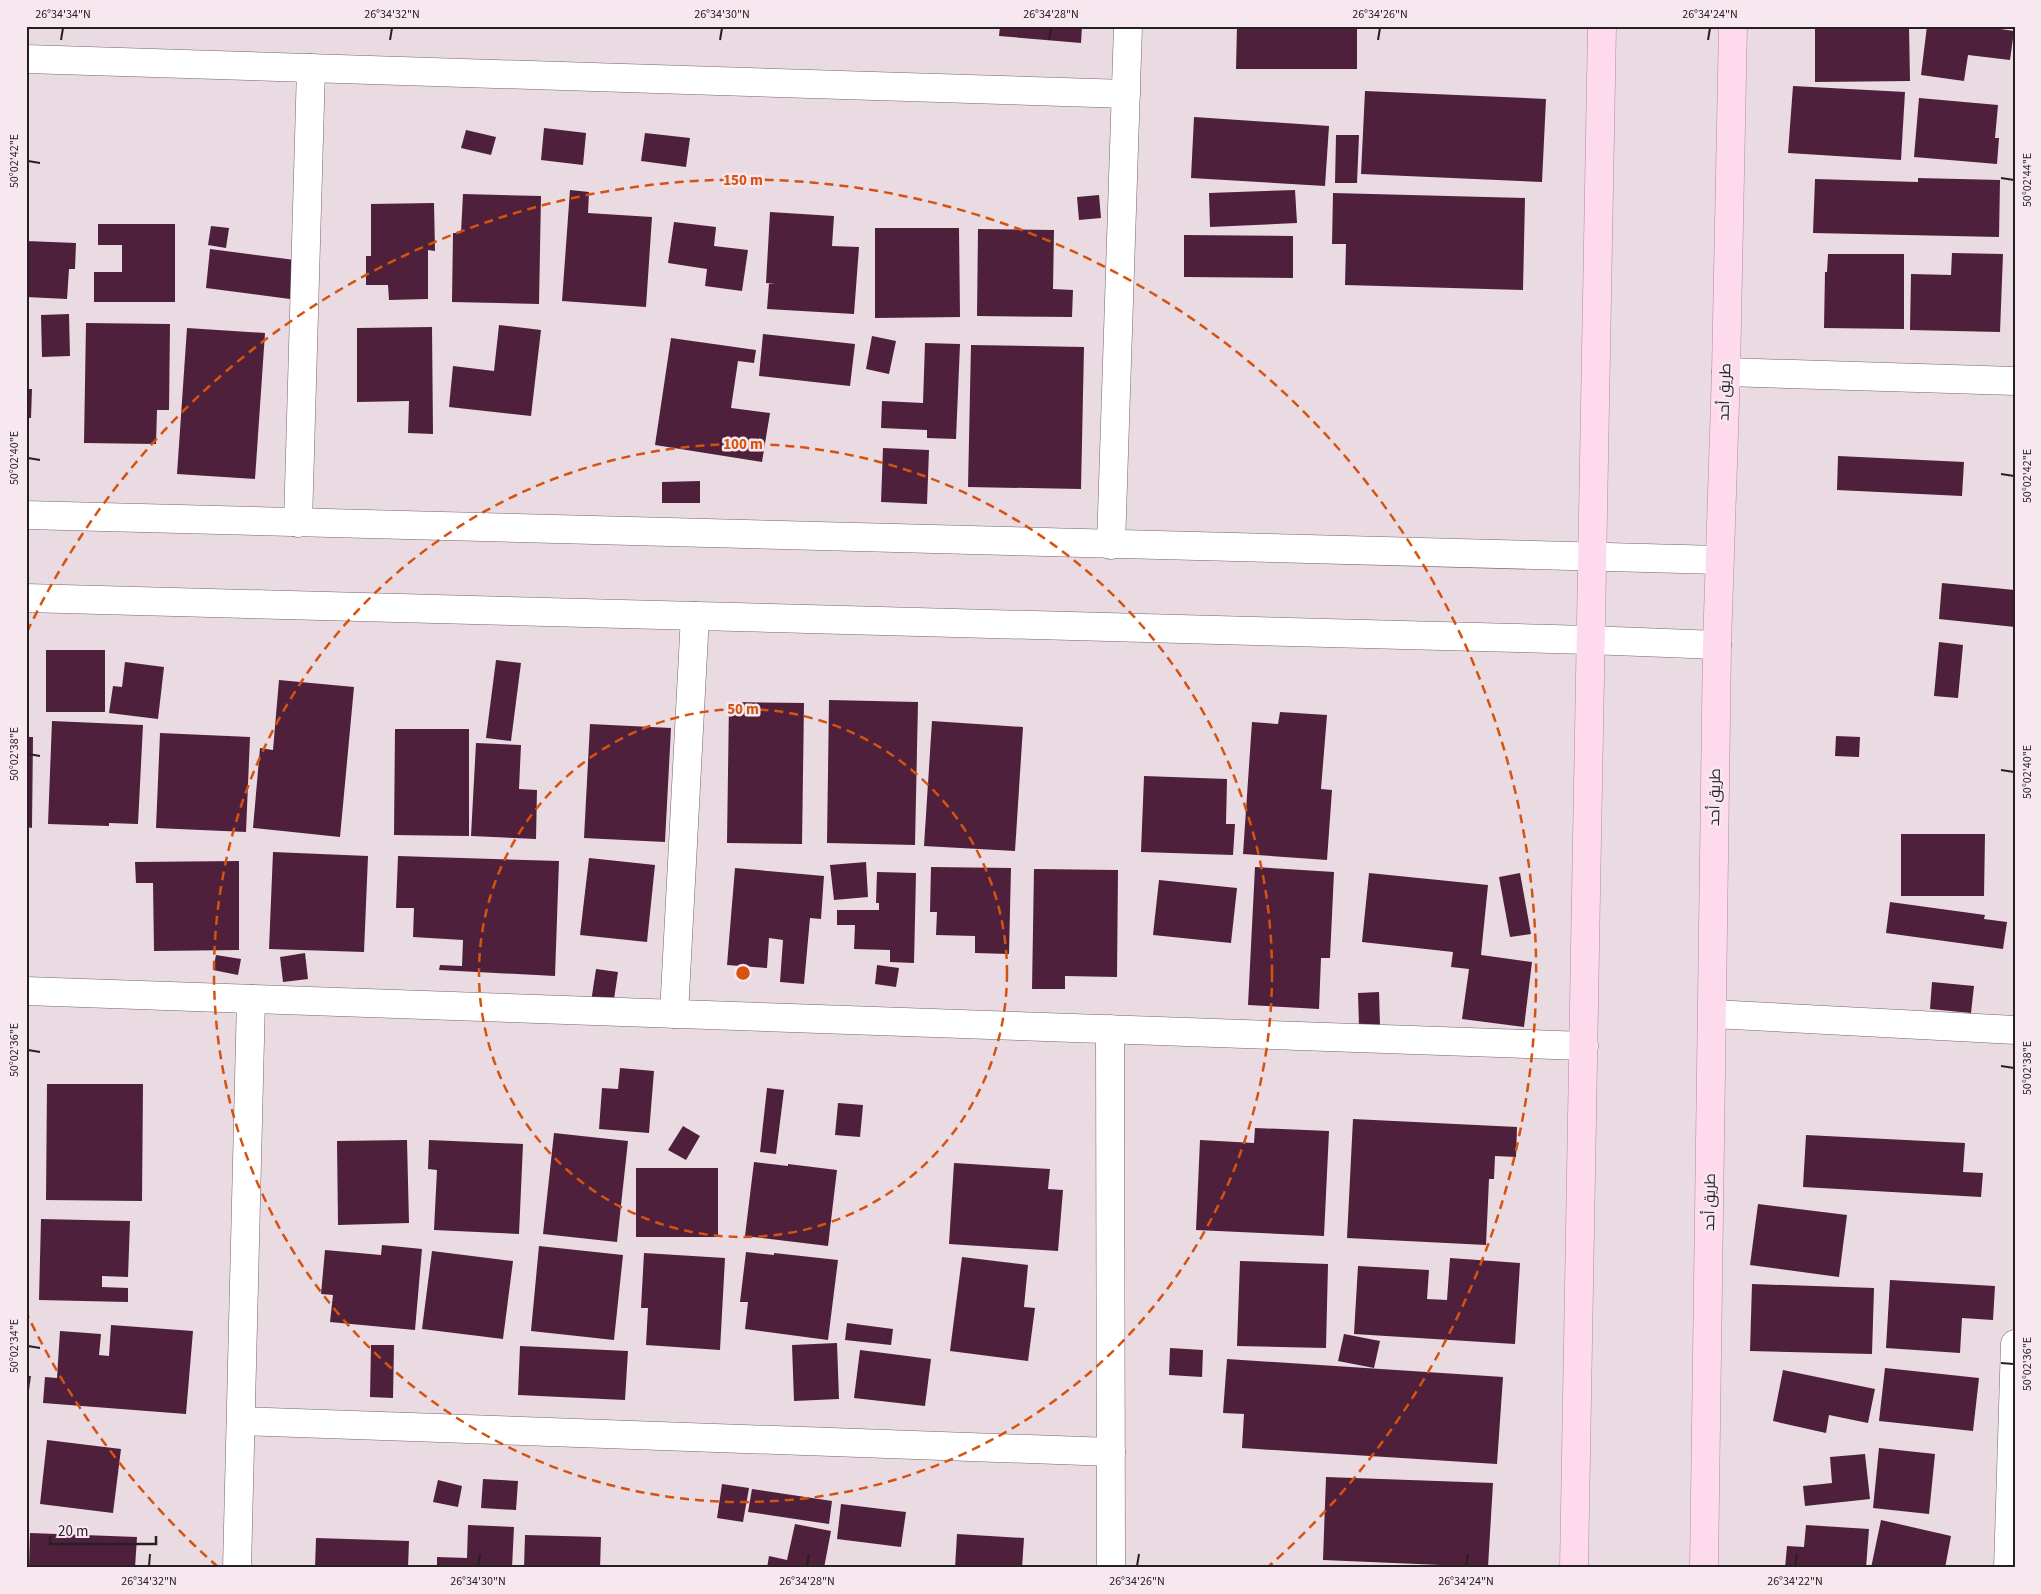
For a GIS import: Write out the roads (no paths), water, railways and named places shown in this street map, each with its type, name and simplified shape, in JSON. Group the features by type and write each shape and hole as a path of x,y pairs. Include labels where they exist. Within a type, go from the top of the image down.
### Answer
{"main road":[{"path":"1574,1568 1584,1046 1589,640 1602,26"},
{"name":"طريق أحد","path":"1704,1568 1717,645 1726,372 1733,26"}],"street":[{"path":"1111,545 1128,26"},
{"path":"26,59 1126,94"},
{"path":"298,523 311,68"},
{"path":"1726,372 2015,381"},
{"path":"26,515 1719,560"},
{"path":"26,598 1717,645"},
{"path":"674,1014 696,616"},
{"path":"26,991 1584,1046"},
{"path":"237,1568 251,999"},
{"path":"1713,1014 2015,1030"},
{"path":"1110,1029 1111,1568"},
{"path":"2008,1568 2015,1344"},
{"path":"241,1421 1111,1452"}]}
